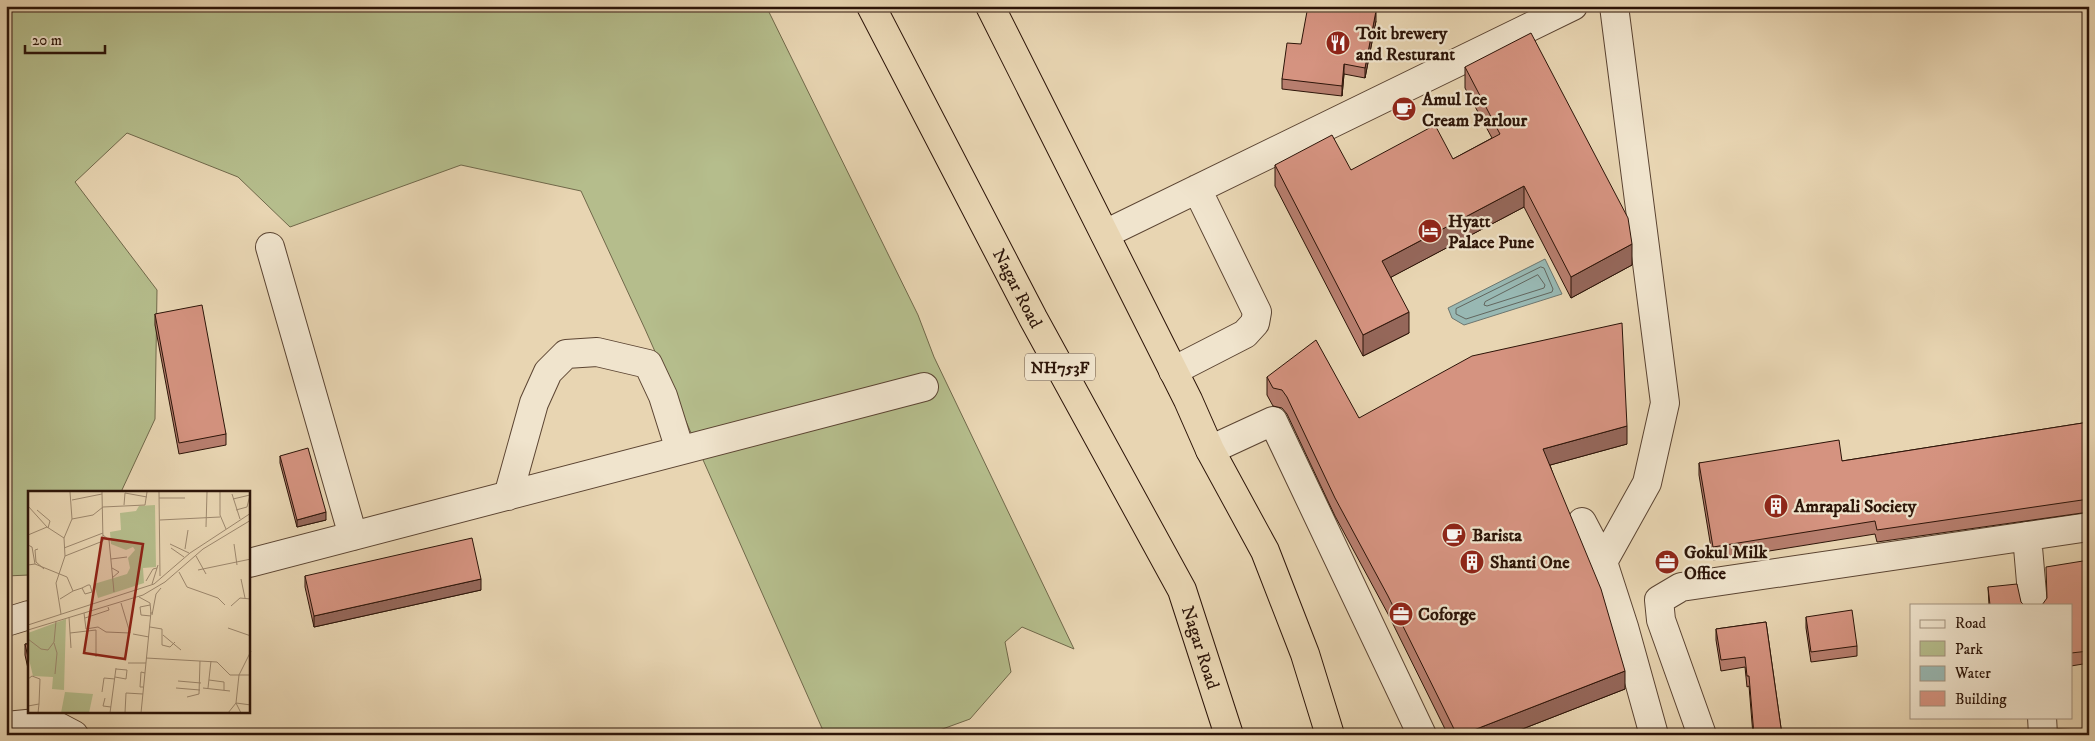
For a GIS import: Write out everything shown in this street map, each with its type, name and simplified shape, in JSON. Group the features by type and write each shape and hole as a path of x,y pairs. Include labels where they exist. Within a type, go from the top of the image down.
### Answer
{"highway":[{"name":"Nagar Road","path":"871,6 1033,318 1182,590 1229,735"},
{"path":"990,6 1173,371 1210,450 1265,551 1305,654 1330,735"}],"street":[{"path":"1105,234 1573,6"},
{"path":"1603,562 1647,483 1665,403 1614,6"},
{"path":"1173,371 1245,334 1255,323 1257,312 1197,190"},
{"path":"270,247 354,536"},
{"path":"508,496 538,396 548,372 566,354 597,352 648,364 663,396 680,450"},
{"path":"250,563 924,387"},
{"path":"1210,450 1273,421 1422,735"},
{"path":"1582,522 1603,562 1624,627 1654,735"},
{"path":"1702,735 1661,620 1660,600 1681,587 2089,527"},
{"path":"2027,536 2032,604"},
{"path":"6,622 28,615"},
{"path":"2042,718 2043,735"},
{"path":"6,726 56,725 74,735"}],"green space":[{"path":"6,6 766,6 918,315 934,357 1074,649 1022,627 1005,642 1011,672 970,719 926,735 825,735 645,329 581,191 461,165 290,227 238,177 127,133 75,182 157,290 155,419 121,491 28,491 28,575 6,576"}],"water":[{"path":"1545,259 1562,294 1464,325 1452,318 1448,308"}],"building":[{"path":"1308,6 1350,6 1376,11 1365,68 1344,64 1342,86 1282,79 1287,43 1301,44"},
{"path":"1531,33 1628,218 1632,244 1571,277 1524,186 1382,261 1409,312 1363,335 1275,165 1332,135 1351,170 1435,125 1453,159 1500,134 1465,67"},
{"path":"202,305 226,434 179,443 155,314"},
{"name":"Shanti One","path":"1622,323 1627,426 1543,449 1601,589 1625,671 1457,735 1388,596 1335,498 1287,397 1282,390 1273,388 1267,377 1316,340 1359,418 1472,356"},
{"path":"2089,422 2089,499 1877,530 1875,521 1713,547 1699,463 1839,440 1842,461"},
{"path":"308,448 326,512 297,520 280,456"},
{"path":"472,538 481,579 314,616 305,576"},
{"path":"2089,560 2089,651 2072,653 2072,604 2043,604 2047,598 2046,567"},
{"path":"2017,584 2023,604 1990,604 1988,587"},
{"path":"1852,610 1857,646 1811,652 1806,617"},
{"path":"1766,622 1782,735 1754,735 1749,676 1747,676 1745,657 1721,660 1716,629"},
{"path":"25,644 28,644 28,658"},
{"path":"2058,729 2089,730 2089,735 2058,735"}],"place":[{"name":"Toit brewery and Resturant","path":"1338,43"},
{"name":"Amul Ice Cream Parlour","path":"1404,109"},
{"name":"Hyatt Palace Pune","path":"1430,231"},
{"name":"Amrapali Society","path":"1776,506"},
{"name":"Barista","path":"1454,535"},
{"name":"Shanti One","path":"1472,562"},
{"name":"Gokul Milk Office","path":"1667,562"},
{"name":"Coforge","path":"1401,614"}]}
